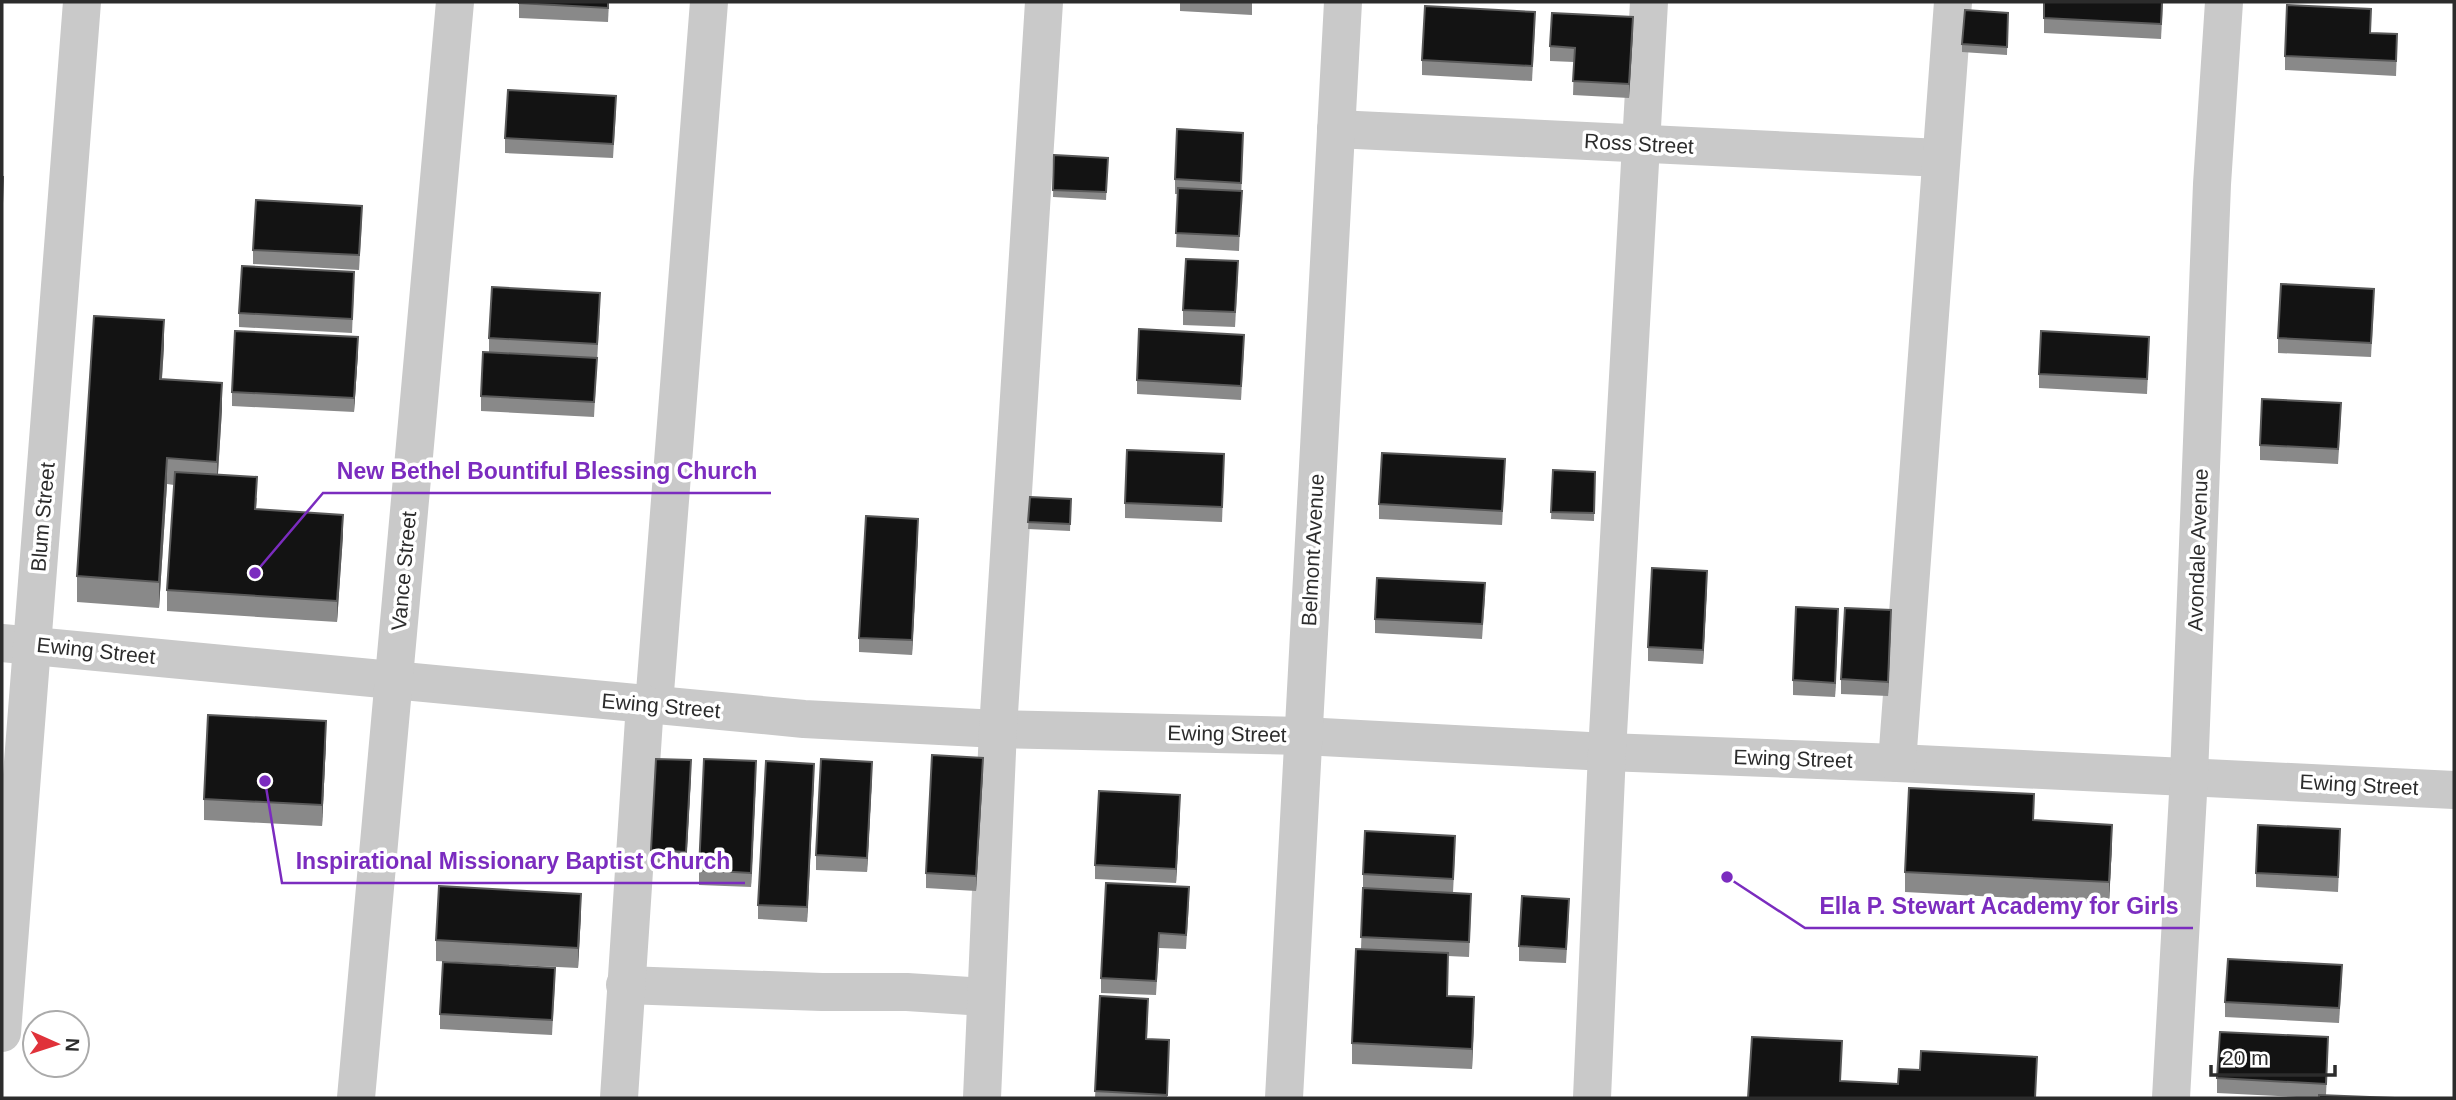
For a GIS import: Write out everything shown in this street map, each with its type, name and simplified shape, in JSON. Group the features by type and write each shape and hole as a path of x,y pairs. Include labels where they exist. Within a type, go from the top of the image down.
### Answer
{"street":[{"name":"Blum Street","path":"2,1033 17,644 82,2"},
{"name":"Vance Street","path":"356,1098 455,2"},
{"path":"619,1098 625,985 709,2"},
{"path":"982,1098 998,729 1044,2"},
{"name":"Belmont Avenue","path":"1284,1098 1343,2"},
{"path":"1592,1098 1607,752 1649,2"},
{"path":"1897,763 1953,2"},
{"name":"Avondale Avenue","path":"2171,1098 2189,776 2212,184 2224,2"},
{"name":"Ross Street","path":"1336,129 1941,158"},
{"name":"Ewing Street","path":"17,644 804,719 998,729 1303,736 2454,790"},
{"path":"625,985 822,992 907,992 985,997"}],"building":[{"path":"608,2 608,8 519,3"},
{"path":"2044,2 2162,2 2161,24 2044,18"},
{"path":"2287,5 2371,9 2370,33 2397,34 2396,61 2285,56"},
{"path":"1425,6 1535,12 1532,66 1422,60"},
{"path":"1965,10 2008,13 2007,47 1962,44"},
{"path":"1552,13 1633,17 1629,84 1573,81 1575,48 1550,46"},
{"path":"508,90 616,96 613,144 505,138"},
{"path":"1177,129 1243,133 1241,183 1175,179"},
{"path":"1054,155 1108,158 1106,192 1053,190"},
{"path":"1178,188 1242,191 1239,236 1176,233"},
{"path":"256,200 362,206 359,255 253,250"},
{"path":"1186,259 1238,261 1235,312 1183,310"},
{"path":"242,266 354,272 352,319 239,313"},
{"path":"2281,284 2374,289 2371,343 2278,338"},
{"path":"492,287 600,293 597,344 489,338"},
{"path":"94,316 164,320 160,379 222,383 217,462 167,458 159,582 77,576"},
{"path":"1139,329 1244,335 1241,386 1137,380"},
{"path":"235,331 358,337 354,398 232,392"},
{"path":"2041,331 2149,337 2147,379 2039,374"},
{"path":"483,352 597,358 594,402 481,396"},
{"path":"2262,399 2341,403 2338,449 2260,445"},
{"path":"1127,450 1224,454 1222,507 1125,503"},
{"path":"1382,453 1505,459 1502,511 1379,504"},
{"path":"1553,470 1595,472 1594,513 1551,512"},
{"path":"175,472 257,477 255,509 343,515 337,601 167,590"},
{"path":"1030,497 1071,499 1070,524 1028,522"},
{"path":"866,516 918,519 912,640 859,638"},
{"path":"1652,568 1707,571 1703,650 1648,647"},
{"path":"1377,578 1485,583 1482,624 1375,619"},
{"path":"1796,607 1838,609 1835,683 1793,680"},
{"path":"1845,608 1891,610 1888,682 1841,679"},
{"path":"208,715 326,721 322,805 204,799"},
{"path":"932,755 983,758 976,876 926,873"},
{"path":"656,759 691,760 686,852 651,850"},
{"path":"704,759 756,761 751,873 699,870"},
{"path":"821,759 872,762 867,858 816,855"},
{"path":"766,761 814,764 807,907 758,905"},
{"path":"1909,788 2034,794 2033,820 2112,825 2109,882 1905,872"},
{"path":"1099,791 1180,795 1176,869 1095,865"},
{"path":"2258,825 2340,829 2338,877 2256,873"},
{"path":"1365,831 1455,836 1453,879 1363,874"},
{"path":"1106,883 1189,887 1186,935 1159,933 1156,981 1101,978"},
{"path":"439,886 581,894 578,948 436,940"},
{"path":"1363,888 1471,894 1469,942 1361,937"},
{"path":"1522,896 1569,899 1566,949 1519,946"},
{"path":"1356,949 1448,953 1447,996 1474,997 1472,1049 1352,1043"},
{"path":"2228,959 2342,965 2339,1008 2225,1002"},
{"path":"443,962 555,968 552,1020 440,1014"},
{"path":"1100,996 1148,999 1146,1039 1169,1040 1167,1095 1095,1091"},
{"path":"2220,1032 2328,1037 2326,1084 2217,1078"},
{"path":"1752,1037 1842,1041 1840,1081 1898,1084 1899,1069 1920,1070 1921,1051 2037,1057 2035,1098 1748,1098"},
{"path":"2319,1095 2395,1098 2319,1098"}],"place":[{"name":"New Bethel Bountiful Blessing Church","path":"255,573"},
{"name":"Inspirational Missionary Baptist Church","path":"265,781"},
{"name":"Ella P. Stewart Academy for Girls","path":"1727,877"}]}
